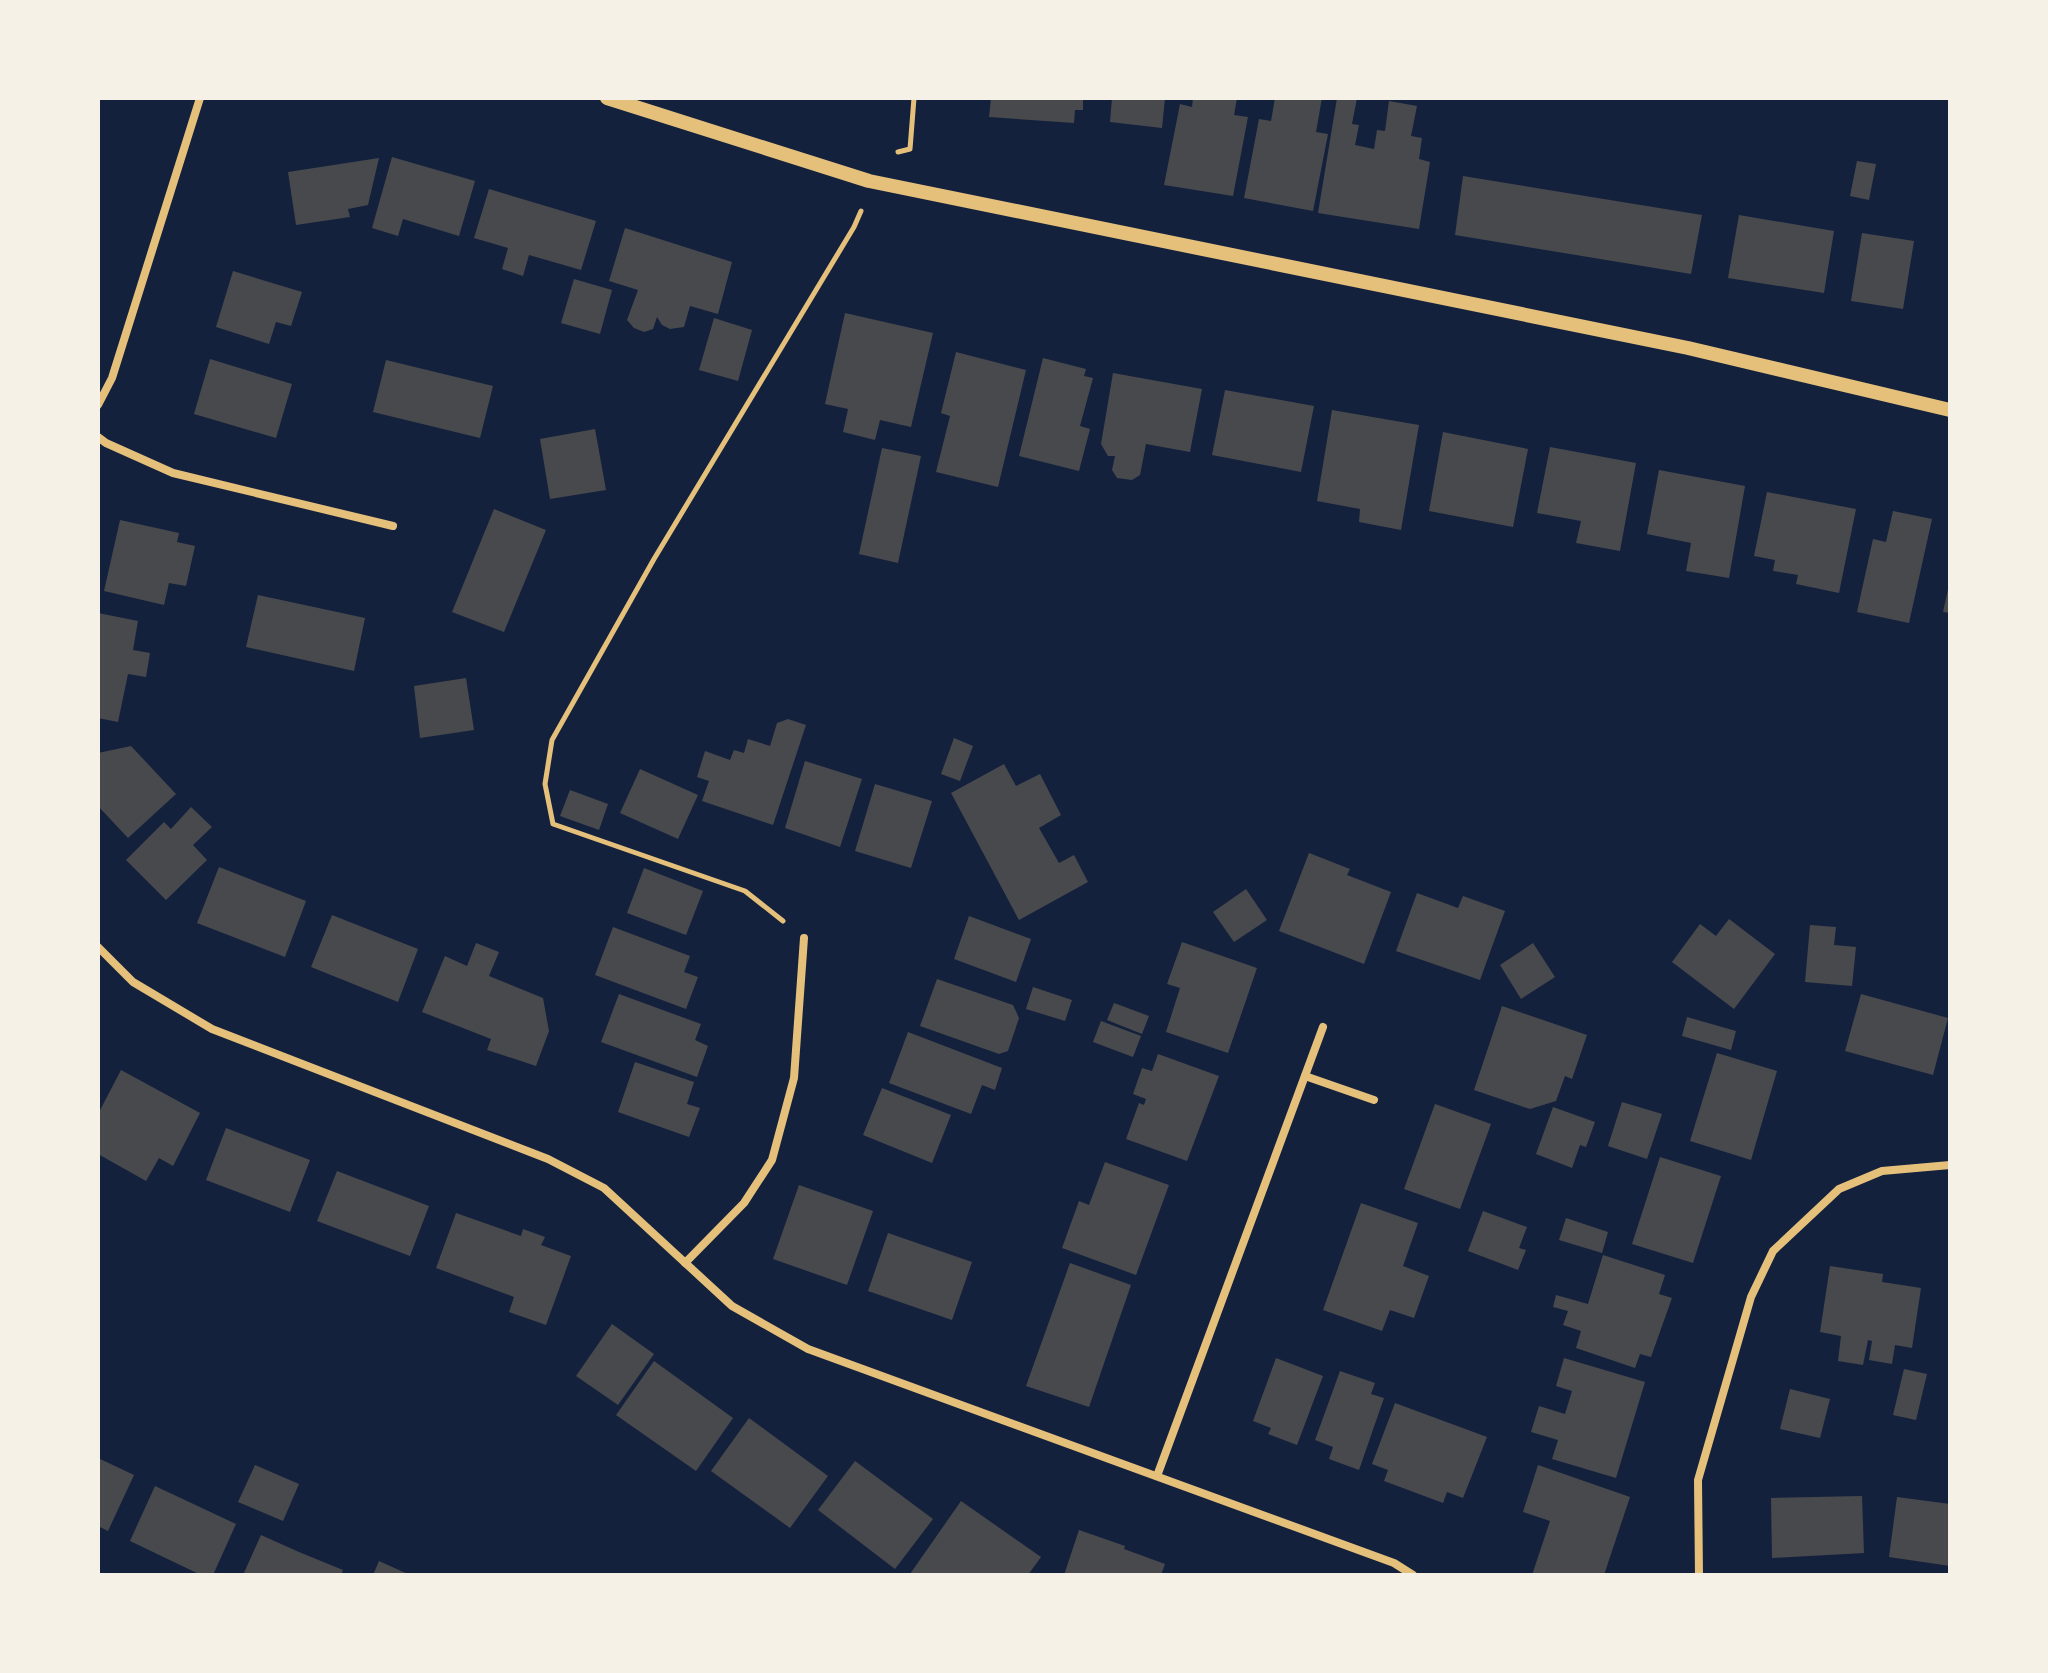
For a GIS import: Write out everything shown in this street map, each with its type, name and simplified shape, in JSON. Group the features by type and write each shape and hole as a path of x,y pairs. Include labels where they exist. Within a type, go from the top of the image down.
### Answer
{"street":[{"path":"98,405 112,378 200,98"},
{"path":"607,98 869,181 1688,348 1950,410"},
{"path":"98,437 173,473 393,526"},
{"path":"685,1263 744,1203 772,1160 794,1078 804,938"},
{"path":"98,947 133,982 212,1029 548,1159 604,1188 732,1306 808,1349 1394,1563 1413,1575"},
{"path":"1157,1476 1323,1027"},
{"path":"1305,1076 1374,1100"},
{"path":"1699,1575 1698,1480 1751,1297 1773,1251 1839,1189 1882,1171 1950,1165"}],"path":[{"path":"804,938 745,891 553,824 545,784 552,740 654,559 854,227 878,156 910,149 914,98"}],"building":[{"path":"991,98 1083,98 1083,110 1075,110 1074,123 989,117"},
{"path":"1112,98 1165,98 1162,128 1110,122"},
{"path":"1193,98 1237,98 1234,115 1248,117 1233,196 1164,185 1180,104 1192,107"},
{"path":"1275,98 1322,98 1316,132 1328,134 1313,211 1244,198 1259,119 1271,121"},
{"path":"1337,98 1357,98 1352,124 1359,125 1355,145 1374,149 1377,130 1385,131 1389,101 1417,106 1411,136 1422,138 1419,159 1430,162 1419,229 1318,213"},
{"path":"392,157 475,181 459,236 403,219 398,236 372,228"},
{"path":"379,158 368,205 348,209 350,217 296,225 288,172"},
{"path":"1857,161 1876,164 1869,200 1850,196"},
{"path":"1463,176 1702,215 1691,274 1455,235"},
{"path":"489,189 596,221 581,270 529,255 523,276 502,269 508,248 474,238"},
{"path":"1739,215 1834,231 1824,293 1728,278"},
{"path":"625,228 732,262 718,314 690,306 684,327 670,329 662,325 657,317 653,329 644,332 634,328 627,320 638,290 609,281"},
{"path":"1862,233 1914,241 1903,309 1851,301"},
{"path":"233,271 302,292 291,326 276,322 269,344 216,327"},
{"path":"574,279 612,290 600,334 561,323"},
{"path":"845,313 933,333 911,427 880,420 875,440 843,432 848,409 825,404"},
{"path":"714,318 752,330 738,381 699,370"},
{"path":"956,352 1026,370 998,487 936,472 950,416 941,413"},
{"path":"1043,358 1086,369 1084,376 1093,378 1080,426 1090,429 1079,471 1019,456"},
{"path":"210,359 292,384 276,438 194,414"},
{"path":"386,360 493,386 480,438 373,412"},
{"path":"1113,373 1202,389 1190,452 1146,444 1140,475 1132,480 1117,478 1112,470 1115,456 1108,456 1101,444"},
{"path":"1225,390 1314,406 1301,472 1212,455"},
{"path":"1332,410 1419,425 1401,530 1359,522 1360,509 1317,501"},
{"path":"595,429 606,490 550,499 540,439"},
{"path":"1443,432 1528,449 1513,527 1429,511"},
{"path":"1550,447 1636,463 1620,551 1576,543 1581,521 1537,513"},
{"path":"882,448 921,456 898,563 859,554"},
{"path":"1659,470 1745,486 1729,578 1686,571 1691,543 1647,534"},
{"path":"1767,492 1856,509 1839,593 1796,584 1798,575 1773,571 1775,560 1754,556"},
{"path":"494,509 546,530 504,632 452,612"},
{"path":"1893,511 1932,519 1909,623 1857,612 1873,539 1886,542"},
{"path":"120,520 179,533 177,542 195,546 186,586 169,583 164,605 104,591"},
{"path":"1950,585 1950,613 1943,612"},
{"path":"258,595 365,618 354,671 246,647"},
{"path":"98,613 138,621 133,650 150,653 146,677 128,674 118,722 98,718"},
{"path":"466,678 474,730 420,738 414,686"},
{"path":"788,719 806,725 773,825 702,801 709,781 697,777 705,751 730,760 734,750 744,753 748,739 770,746 777,723"},
{"path":"954,738 973,746 960,781 941,774"},
{"path":"131,746 176,794 128,838 98,806 98,753"},
{"path":"805,761 862,779 840,847 785,828"},
{"path":"1004,764 1016,786 1040,774 1061,815 1039,828 1059,863 1074,855 1088,882 1019,920 951,793"},
{"path":"640,769 698,795 678,839 620,813"},
{"path":"875,784 932,801 911,868 855,851"},
{"path":"570,790 608,804 599,830 560,816"},
{"path":"191,807 212,827 193,845 207,860 166,900 126,860 164,822 171,829"},
{"path":"1309,853 1350,869 1347,875 1391,892 1364,964 1279,931"},
{"path":"219,867 306,901 285,957 197,923"},
{"path":"644,868 703,891 686,935 627,913"},
{"path":"1246,889 1267,920 1234,942 1213,912"},
{"path":"1417,893 1458,908 1463,896 1505,911 1480,980 1396,951"},
{"path":"332,915 418,949 398,1002 311,967"},
{"path":"969,916 1031,939 1016,982 954,959"},
{"path":"1729,919 1775,954 1734,1009 1672,962 1700,924 1716,936"},
{"path":"1810,925 1836,927 1834,945 1856,947 1852,986 1805,982"},
{"path":"613,927 690,956 684,972 698,977 686,1009 595,975"},
{"path":"1182,942 1257,968 1228,1053 1166,1032 1180,988 1167,984"},
{"path":"476,943 499,952 489,976 543,998 549,1031 536,1066 487,1050 491,1039 422,1012 445,956 467,966"},
{"path":"1533,943 1555,977 1521,999 1500,965"},
{"path":"937,979 1013,1005 1019,1018 1008,1051 999,1054 920,1026"},
{"path":"1033,987 1072,1000 1065,1021 1026,1009"},
{"path":"619,994 701,1024 695,1040 708,1046 697,1077 601,1042"},
{"path":"1861,994 1948,1018 1933,1075 1845,1051"},
{"path":"1114,1003 1149,1016 1142,1034 1107,1020"},
{"path":"1502,1006 1587,1035 1572,1079 1565,1076 1556,1101 1530,1109 1474,1090"},
{"path":"1687,1017 1736,1031 1731,1050 1682,1036"},
{"path":"1101,1021 1141,1036 1133,1057 1093,1042"},
{"path":"908,1032 1002,1068 995,1090 982,1085 971,1114 889,1083"},
{"path":"1717,1053 1777,1071 1751,1160 1690,1141"},
{"path":"1158,1054 1219,1076 1187,1161 1126,1139 1139,1103 1144,1105 1146,1099 1133,1094 1142,1068 1152,1071"},
{"path":"635,1062 694,1082 687,1104 700,1108 689,1137 618,1112"},
{"path":"121,1070 200,1113 173,1166 159,1158 146,1181 98,1154 98,1114"},
{"path":"882,1088 951,1115 932,1163 863,1135"},
{"path":"1622,1102 1662,1114 1647,1159 1608,1146"},
{"path":"1435,1104 1491,1124 1460,1209 1404,1189"},
{"path":"1553,1107 1595,1122 1586,1147 1580,1145 1572,1168 1536,1154"},
{"path":"226,1128 310,1160 290,1212 206,1180"},
{"path":"1660,1157 1721,1176 1693,1263 1632,1244"},
{"path":"1105,1162 1169,1185 1136,1275 1062,1248 1079,1201 1089,1205"},
{"path":"337,1171 429,1206 410,1256 317,1221"},
{"path":"799,1185 873,1211 847,1285 773,1259"},
{"path":"1361,1203 1418,1223 1403,1266 1429,1276 1414,1318 1390,1310 1382,1331 1323,1310"},
{"path":"1483,1211 1527,1227 1519,1248 1526,1250 1518,1270 1468,1251"},
{"path":"456,1213 521,1236 523,1229 545,1237 541,1245 571,1256 546,1325 509,1312 514,1297 436,1268"},
{"path":"1566,1218 1608,1232 1602,1253 1559,1240"},
{"path":"888,1233 972,1262 952,1320 868,1291"},
{"path":"1603,1255 1665,1275 1659,1294 1672,1298 1651,1357 1640,1354 1635,1368 1576,1348 1581,1331 1563,1325 1568,1311 1553,1307 1556,1295 1588,1304"},
{"path":"1070,1263 1131,1285 1089,1407 1026,1386"},
{"path":"1830,1266 1883,1274 1882,1282 1921,1288 1912,1348 1895,1345 1892,1364 1869,1360 1872,1341 1868,1340 1863,1365 1838,1361 1841,1336 1820,1332"},
{"path":"612,1324 654,1354 618,1405 576,1376"},
{"path":"1276,1358 1323,1376 1297,1445 1268,1434 1271,1428 1253,1421"},
{"path":"1564,1358 1645,1382 1616,1478 1552,1459 1558,1440 1531,1432 1539,1406 1565,1414 1572,1391 1556,1386"},
{"path":"654,1361 733,1418 696,1471 616,1415"},
{"path":"1904,1369 1927,1374 1916,1420 1893,1415"},
{"path":"1340,1371 1375,1383 1371,1394 1384,1398 1359,1470 1329,1459 1333,1447 1315,1440"},
{"path":"1790,1389 1830,1399 1820,1438 1780,1429"},
{"path":"1395,1403 1487,1437 1463,1498 1447,1492 1443,1503 1384,1481 1388,1470 1372,1464"},
{"path":"749,1418 828,1476 790,1528 711,1471"},
{"path":"98,1458 134,1475 108,1531 98,1526"},
{"path":"855,1461 933,1519 895,1569 818,1510"},
{"path":"255,1465 299,1484 283,1521 238,1502"},
{"path":"1538,1465 1630,1497 1604,1575 1532,1575 1550,1521 1523,1512"},
{"path":"155,1486 236,1524 213,1575 201,1575 130,1541"},
{"path":"1862,1496 1864,1553 1772,1558 1771,1498"},
{"path":"1897,1497 1950,1504 1950,1566 1889,1557"},
{"path":"961,1501 1041,1557 1028,1575 910,1574"},
{"path":"1079,1530 1165,1564 1161,1575 1064,1575"},
{"path":"261,1535 343,1570 341,1575 243,1575"},
{"path":"379,1561 410,1575 373,1575"}]}
